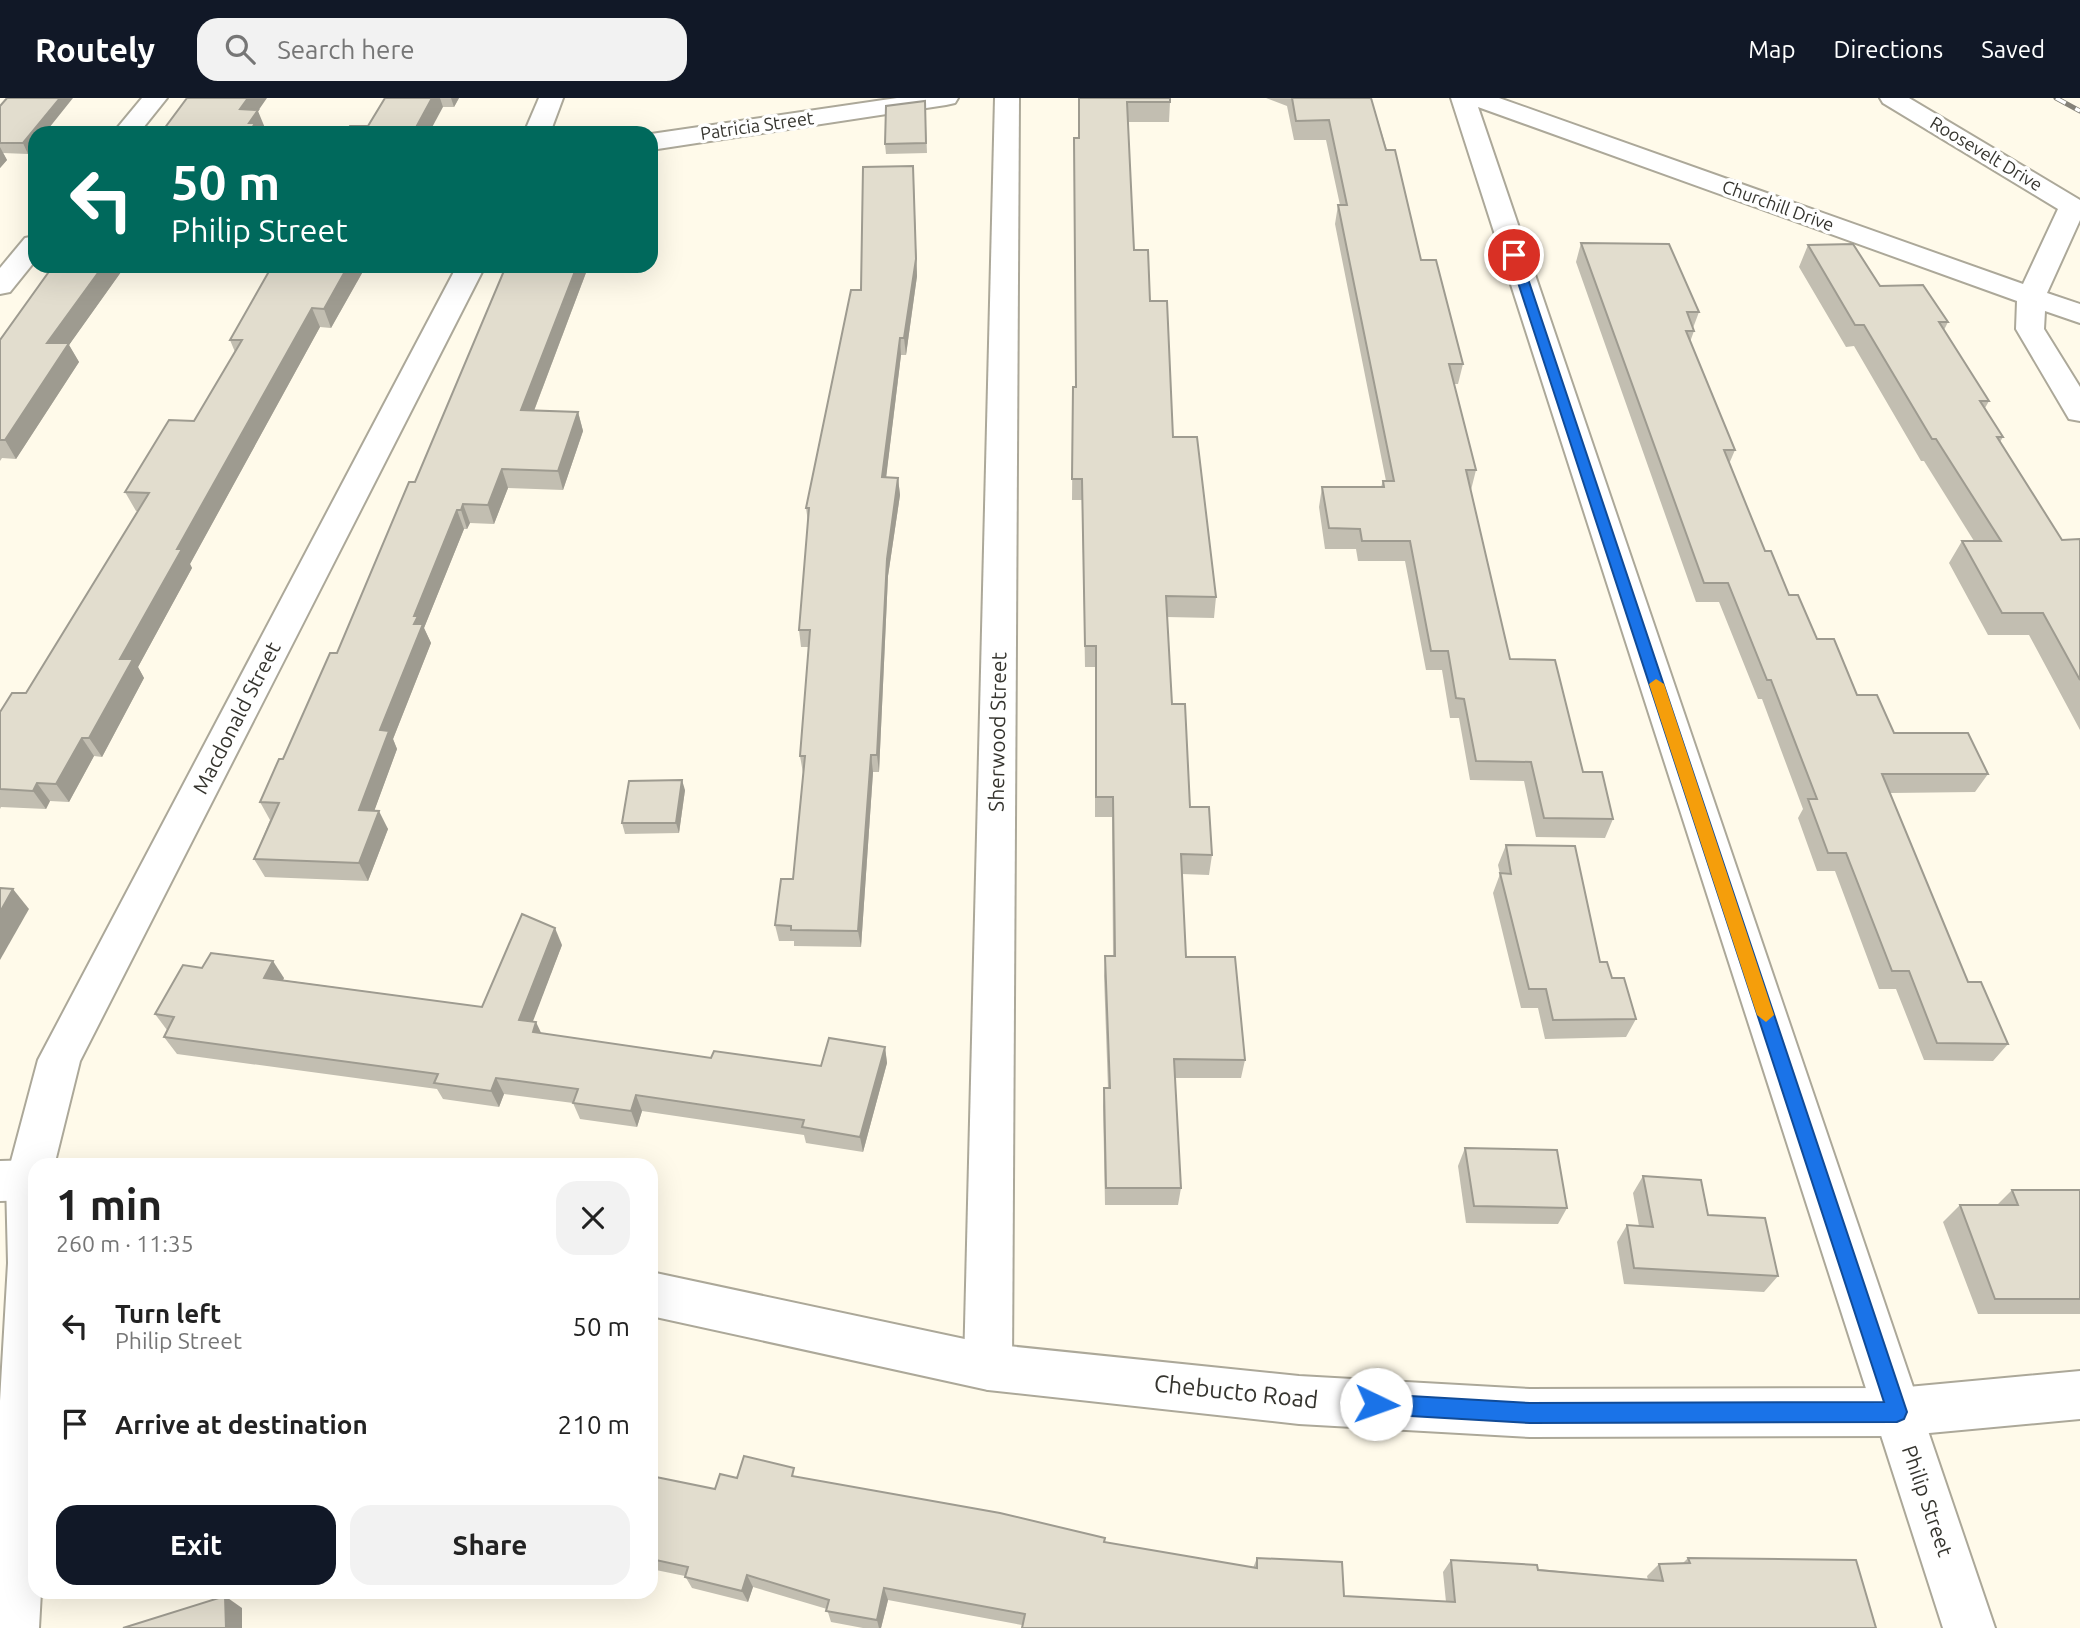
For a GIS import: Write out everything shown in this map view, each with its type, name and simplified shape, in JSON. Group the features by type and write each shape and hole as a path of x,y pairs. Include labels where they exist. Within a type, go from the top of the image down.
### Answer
{"street":[{"path":"132,126 155,98"},
{"path":"540,126 551,98"},
{"name":"Patricia Street","path":"658,141 946,98"},
{"name":"Sherwood Street","path":"988,1367 1007,98"},
{"name":"Philip Street","path":"1463,98 1969,1628"},
{"name":"Churchill Drive","path":"1476,98 2080,314"},
{"name":"Roosevelt Drive","path":"1892,98 2076,208"},
{"path":"2076,208 2031,296 2030,329 2080,412"},
{"path":"0,286 28,252"},
{"name":"Macdonald Street","path":"28,1246 16,1176 59,1060 467,273"},
{"name":"Chebucto Road","path":"658,1296 988,1367 1299,1400 1530,1413 1897,1412 2080,1395"},
{"name":"Macdonald Street","path":"13,1628 28,1462"}],"building":[{"path":"7,98 60,98 37,126 28,126 28,137 23,143 0,143 0,106"},
{"path":"187,98 248,98 240,109 258,110 249,123 255,123 253,126 166,126"},
{"path":"385,98 432,98 417,126 368,126"},
{"path":"1079,98 1170,98 1170,102 1127,102 1134,250 1148,250 1150,301 1167,301 1173,437 1197,437 1216,597 1166,596 1172,704 1185,704 1190,807 1209,807 1212,855 1181,854 1186,957 1235,957 1245,1060 1174,1059 1181,1188 1106,1188 1104,1088 1110,1088 1105,956 1115,956 1113,797 1096,797 1096,646 1085,646 1082,479 1072,479 1073,387 1076,387 1074,138 1079,138"},
{"path":"1292,98 1371,98 1386,150 1395,150 1421,260 1436,260 1463,364 1449,364 1476,470 1466,470 1510,659 1555,660 1583,772 1602,772 1613,819 1544,818 1531,762 1476,761 1464,699 1456,698 1448,651 1431,651 1410,541 1362,541 1360,529 1329,528 1322,487 1384,487 1383,481 1394,481 1338,205 1347,205 1329,120 1296,121"},
{"path":"925,101 926,143 885,144 886,106"},
{"path":"913,166 916,259 904,338 900,338 882,477 898,478 887,559 877,755 871,755 858,931 791,930 791,926 775,925 781,879 793,879 805,756 800,756 810,630 799,630 809,508 806,508 851,290 861,290 863,167"},
{"path":"1581,243 1669,244 1699,312 1687,312 1694,331 1686,331 1735,450 1724,450 1765,551 1771,551 1789,595 1798,595 1817,639 1834,639 1857,695 1877,695 1894,733 1968,733 1988,774 1882,774 1968,982 1981,982 2008,1044 1937,1043 1909,971 1892,971 1846,853 1828,853 1808,799 1817,799 1771,680 1767,680 1728,583 1704,583"},
{"path":"1853,244 1880,286 1923,285 1948,322 1939,322 1989,401 1980,401 2003,437 1997,437 2062,540 2080,539 2080,680 2043,613 2002,613 1962,541 2001,541 1936,439 1932,439 1864,325 1855,325 1808,245"},
{"path":"48,273 98,273 47,343 69,343 5,440 0,440 0,340"},
{"path":"268,273 344,273 324,309 312,308 177,549 182,549 120,659 133,659 89,738 82,738 56,784 37,783 33,791 0,789 0,712 12,693 26,693 149,493 125,492 169,420 194,421 242,340 230,340"},
{"path":"503,273 574,273 521,410 578,412 558,471 502,469 488,505 463,504 461,510 457,510 414,616 418,616 414,624 423,624 380,730 389,731 359,810 379,811 359,863 254,859 279,803 260,802 279,759 283,759 330,653 337,653 409,482 415,482"},
{"path":"682,780 676,823 622,823 629,781"},
{"path":"1506,845 1575,846 1600,962 1607,962 1612,978 1624,978 1636,1019 1553,1020 1546,989 1529,989 1500,873 1511,874"},
{"path":"0,888 13,889 0,912"},
{"path":"522,914 555,928 519,1020 536,1022 533,1032 711,1058 714,1051 821,1066 829,1038 885,1047 860,1137 802,1127 804,1120 636,1095 631,1111 573,1103 578,1089 496,1078 491,1091 434,1083 438,1074 164,1037 174,1017 155,1014 183,965 202,968 211,953 273,961 264,978 482,1007"},
{"path":"1465,1148 1557,1150 1567,1208 1474,1206"},
{"path":"1643,1176 1701,1180 1708,1215 1765,1218 1778,1276 1634,1268 1627,1225 1653,1227"},
{"path":"2012,1190 2080,1190 2080,1299 1995,1299 1960,1205 2018,1205"},
{"path":"744,1456 794,1468 792,1476 1000,1513 1105,1538 1104,1542 1257,1568 1257,1558 1342,1562 1344,1596 1455,1602 1451,1560 1537,1565 1538,1570 1663,1581 1659,1564 1690,1563 1688,1558 1856,1560 1876,1628 1022,1628 1025,1614 884,1588 877,1620 826,1611 829,1600 747,1575 742,1591 685,1577 688,1567 658,1561 658,1477 715,1489 720,1474 737,1478"},
{"path":"215,1599 225,1599 226,1628 123,1628"}],"railway":[{"path":"2056,98 2080,111"}],"slow traffic":[{"path":"1656,684 1766,1015"}],"route":[{"path":"1376,1404 1530,1413 1897,1412 1514,255"}]}
